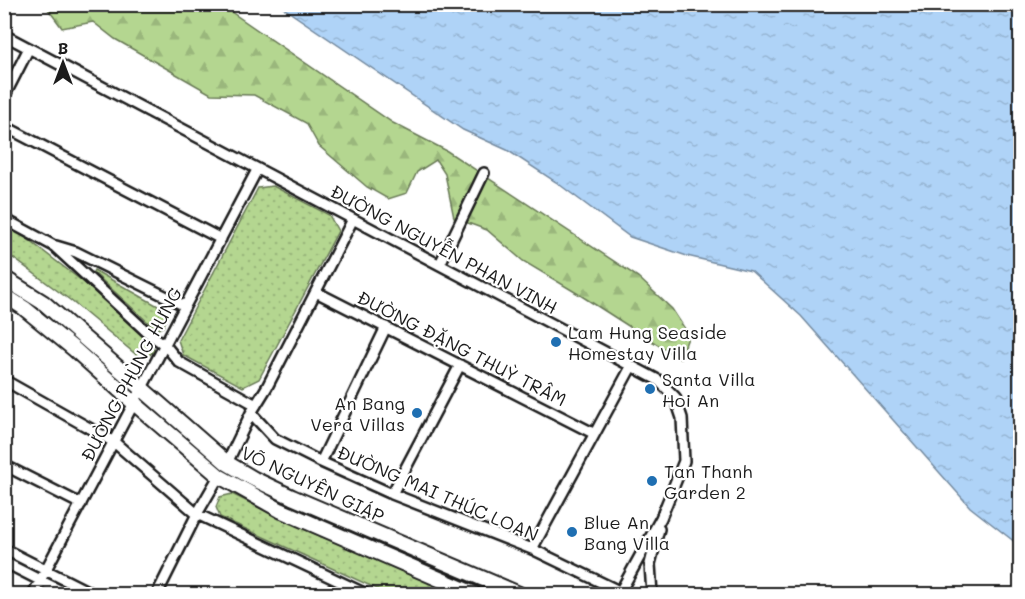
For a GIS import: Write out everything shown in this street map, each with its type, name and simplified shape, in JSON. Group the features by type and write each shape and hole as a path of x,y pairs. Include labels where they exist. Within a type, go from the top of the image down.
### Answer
{"main road":[{"name":"VÕ NGUYÊN GIÁP","path":"4,278 44,303 227,463 292,497 519,594"},
{"name":"VÕ NGUYÊN GIÁP","path":"4,295 24,308 74,349 219,476 280,510 474,594"},
{"path":"219,476 227,463"}],"street":[{"name":"ĐƯỜNG NGUYỄN PHAN VINH","path":"4,35 658,380 675,397 682,418 684,461 661,518 620,593"},
{"path":"4,97 29,48"},
{"path":"4,126 221,239"},
{"name":"ĐƯỜNG PHÙNG HƯNG","path":"33,594 257,170"},
{"path":"440,264 484,173"},
{"name":"ĐƯỜNG MAI THÚC LOAN","path":"4,219 54,246 76,252 186,306"},
{"path":"227,463 353,219"},
{"name":"ĐƯỜNG MAI THÚC LOAN","path":"54,246 147,332 165,345 179,362 254,409 275,439 392,494 532,549 620,593"},
{"name":"ĐƯỜNG ĐẶNG THUỲ TRÂM","path":"316,292 593,433"},
{"path":"321,462 386,327"},
{"path":"392,494 460,365"},
{"path":"532,549 593,433 631,367"},
{"path":"4,380 114,442 197,514 366,594"},
{"path":"4,465 81,504"},
{"path":"156,594 219,476"},
{"path":"652,594 650,564 661,518"},
{"path":"4,549 93,594"},
{"path":"4,562 67,594"}],"green space":[{"path":"45,5 221,5 393,123 447,151 638,277 672,309 689,335 680,359 523,261 487,230 454,218 445,174 436,160 417,172 407,193 388,199 367,187 319,146 306,123 254,95 211,94 115,39 93,22 62,28"},
{"path":"273,186 329,215 338,231 259,379 243,387 183,355 178,340 258,188"},
{"path":"4,226 21,234 82,281 152,341 154,351 147,357 139,357 70,300 13,258 5,255"},
{"path":"94,270 167,311 168,316 163,327 158,329 151,325 93,272"},
{"path":"232,494 454,594 388,594 220,517 216,507 220,497"}],"water":[{"path":"279,5 1020,5 1020,546 970,507 801,316 751,271 687,256 630,237 556,182 507,150 463,130"}],"place":[{"name":"Lam Hung Seaside Homestay Villa","path":"556,342"},
{"name":"Santa Villa Hoi An","path":"650,389"},
{"name":"An Bang Vera Villas","path":"417,413"},
{"name":"Tan Thanh Garden 2","path":"652,481"},
{"name":"Blue An Bang Villa","path":"572,532"}]}
